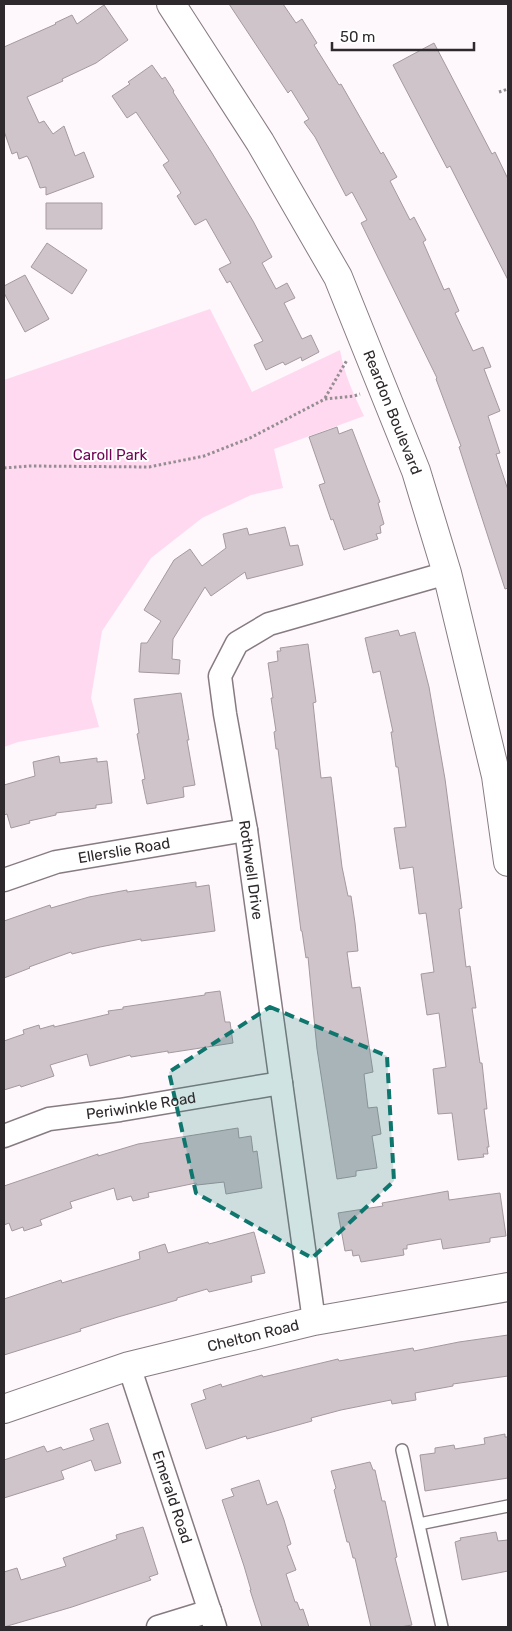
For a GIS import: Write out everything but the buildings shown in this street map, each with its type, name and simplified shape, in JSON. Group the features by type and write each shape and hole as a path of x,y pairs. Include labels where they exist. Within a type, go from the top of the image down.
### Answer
{"street":[{"name":"Reardon Boulevard","path":"171,5 260,142 338,277 416,471 447,573 496,776 508,862"},
{"name":"Rothwell Drive","path":"314,1321 246,830 220,676 237,643 270,624 447,573"},
{"name":"Ellerslie Road","path":"4,880 56,862 246,830"},
{"name":"Periwinkle Road","path":"4,1136 49,1119 120,1110 281,1083"},
{"name":"Chelton Road","path":"4,1409 129,1366 314,1321 508,1287"},
{"name":"Emerald Road","path":"129,1366 212,1619"},
{"path":"158,1627 212,1619"}],"lane":[{"path":"402,1450 442,1627"},
{"path":"419,1524 508,1506"}],"path":[{"path":"499,92 508,88"},
{"path":"325,398 349,358"},
{"path":"4,468 30,466 149,467 204,456 250,438 325,398 361,394"}],"highlighted area":[{"path":"270,1007 387,1056 394,1181 312,1258 196,1193 169,1072"}],"green space":[{"name":"Caroll Park","path":"210,309 252,392 340,350 347,376 364,416 274,449 283,488 251,495 202,518 151,558 102,631 91,698 99,727 18,742 4,747 4,380"}]}
